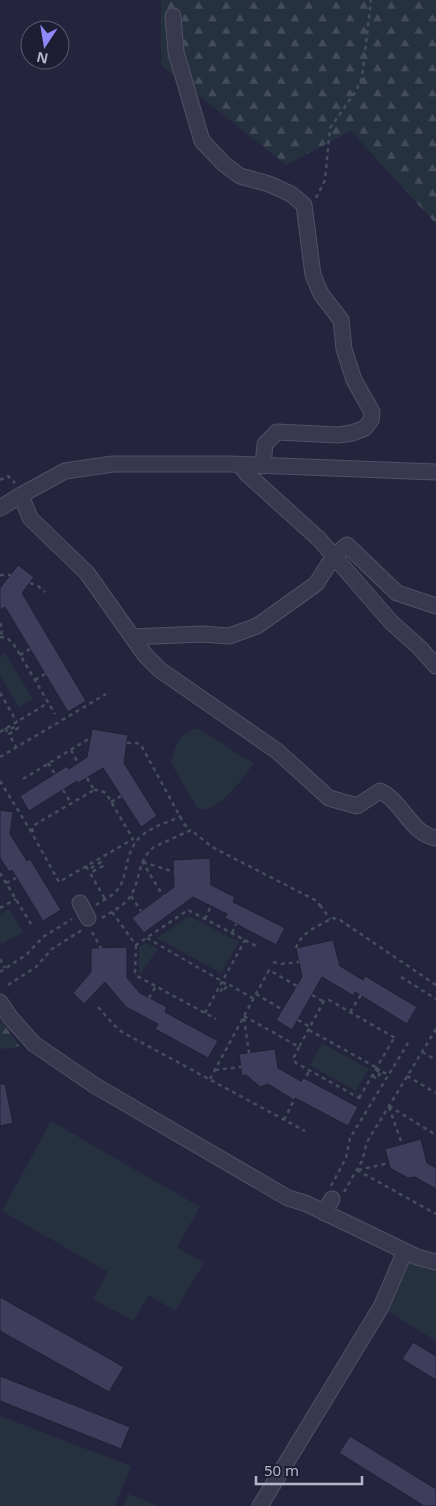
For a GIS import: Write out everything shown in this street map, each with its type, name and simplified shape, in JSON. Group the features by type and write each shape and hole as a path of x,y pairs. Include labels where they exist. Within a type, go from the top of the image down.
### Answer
{"street":[{"path":"173,16 176,52 202,141 224,164 240,176 269,184 292,194 304,205 313,275 320,294 342,320 344,349 354,380 372,412 365,428 338,435 277,432 265,444 262,466"},
{"path":"0,508 65,471 113,464 240,465 436,472"},
{"path":"240,465 247,474 319,539 391,622 420,648 436,666"},
{"path":"21,495 30,518 87,573 145,655 160,670 278,751 329,798 357,806 380,791 390,795 406,817 427,837 436,838"},
{"path":"132,637 202,634 229,636 257,626 316,584 334,556 347,545 397,592 436,606"},
{"path":"80,903 92,920"},
{"path":"0,1002 10,1017 34,1044 94,1085 288,1198 305,1203 417,1257 436,1262"},
{"path":"324,1213 335,1194"},
{"path":"260,1506 381,1307 404,1251"}],"path":[{"path":"305,212 318,196 325,180 330,128 360,83 371,0"},
{"path":"0,575 11,575"},
{"path":"30,583 38,586 45,592"},
{"path":"0,623 2,628 1,637 11,641 55,714"},
{"path":"20,655 30,649"},
{"path":"35,680 45,674"},
{"path":"0,694 17,722"},
{"path":"0,757 106,694"},
{"path":"0,732 48,703"},
{"path":"5,728 7,732 16,726 18,728 8,734 16,747"},
{"path":"23,778 90,738"},
{"path":"127,743 141,745 184,824 212,847 315,900 330,919"},
{"path":"71,750 78,763"},
{"path":"48,763 54,774"},
{"path":"87,778 94,790"},
{"path":"0,781 59,882 133,839 104,791 94,790 36,824 32,828 32,834"},
{"path":"63,790 71,803"},
{"path":"111,802 121,796"},
{"path":"92,920 112,912 126,903 131,896 142,862 149,851 191,830"},
{"path":"86,866 88,870 101,862 103,866 90,873 105,899"},
{"path":"142,862 174,872"},
{"path":"142,862 163,896"},
{"path":"0,873 31,924"},
{"path":"6,883 16,878"},
{"path":"131,896 141,911"},
{"path":"0,908 16,899"},
{"path":"316,908 320,905"},
{"path":"205,918 211,906"},
{"path":"136,945 187,910 256,946"},
{"path":"112,912 136,945 136,974 216,1018"},
{"path":"296,948 298,942 304,936 333,918 340,920 436,985"},
{"path":"232,933 236,924"},
{"path":"8,985 36,968 52,949 89,926 101,948"},
{"path":"152,928 155,932"},
{"path":"147,938 226,983 221,991 223,992 228,984 254,999"},
{"path":"205,1013 246,940"},
{"path":"0,958 5,968"},
{"path":"273,962 281,964 299,962"},
{"path":"210,1079 269,970 297,986"},
{"path":"401,977 436,999"},
{"path":"149,998 156,986"},
{"path":"256,994 283,1010"},
{"path":"312,995 324,1002 328,1000 395,1039 360,1099 294,1062 293,1059 299,1047 324,1002"},
{"path":"350,1012 360,995"},
{"path":"98,1007 119,1030 306,1131"},
{"path":"244,1016 299,1047"},
{"path":"244,1016 249,1053"},
{"path":"298,1020 377,1068"},
{"path":"335,1194 362,1162 367,1142 436,1029"},
{"path":"335,1194 350,1138 408,1043"},
{"path":"422,1052 436,1060"},
{"path":"215,1070 241,1067"},
{"path":"377,1068 379,1069 374,1077 377,1079 381,1071 389,1075"},
{"path":"303,1083 309,1071"},
{"path":"407,1076 436,1092"},
{"path":"284,1120 294,1100"},
{"path":"389,1106 436,1135"},
{"path":"389,1106 402,1144"},
{"path":"357,1170 389,1163"},
{"path":"357,1170 436,1214"}],"green space":[{"path":"161,0 436,0 436,224 351,131 286,165 161,65"},
{"path":"5,653 33,699 19,707 0,676 0,657"},
{"path":"198,728 254,763 230,793 214,806 206,809 198,809 171,763 176,746 182,736"},
{"path":"9,909 23,932 2,944 0,941 0,914"},
{"path":"189,916 239,942 221,973 157,938"},
{"path":"146,943 158,949 140,974 139,947"},
{"path":"0,1019 20,1047 0,1049"},
{"path":"322,1043 369,1069 356,1091 310,1065"},
{"path":"51,1121 200,1207 177,1247 204,1263 175,1311 149,1295 133,1321 93,1299 108,1272 2,1211"},
{"path":"405,1251 436,1260 436,1341 381,1307"},
{"path":"0,1416 131,1466 115,1506 0,1506"},
{"path":"128,1494 154,1504 154,1506 124,1506"}],"building":[{"path":"18,565 34,577 22,593 86,701 68,712 5,607 0,610 0,588"},
{"path":"92,729 128,735 124,763 157,816 141,827 103,768 78,783 77,781 29,811 20,796 67,766 69,769 87,757"},
{"path":"0,810 13,812 10,834 27,861 30,859 61,910 43,921 12,870 9,872 0,858"},
{"path":"210,858 211,885 235,897 233,902 285,928 276,945 225,918 227,914 193,897 144,933 132,918 174,887 173,860"},
{"path":"333,940 340,966 363,980 365,976 417,1007 407,1024 355,992 354,996 322,977 292,1030 276,1020 302,977 296,948"},
{"path":"127,947 127,978 140,993 167,1007 165,1012 218,1041 208,1058 155,1029 158,1024 126,1007 105,982 84,1004 73,993 91,972 91,948"},
{"path":"275,1049 278,1068 304,1083 306,1079 358,1107 348,1126 295,1098 294,1100 268,1084 260,1087 246,1075 242,1076 239,1054"},
{"path":"0,1084 5,1084 13,1123 0,1126"},
{"path":"421,1139 427,1163 436,1168 436,1189 415,1177 408,1178 390,1168 385,1149"},
{"path":"0,1297 124,1367 109,1392 0,1331"},
{"path":"413,1342 436,1356 436,1380 402,1359"},
{"path":"0,1376 130,1427 121,1449 0,1401"},
{"path":"350,1436 436,1489 436,1506 424,1506 339,1453"}]}
